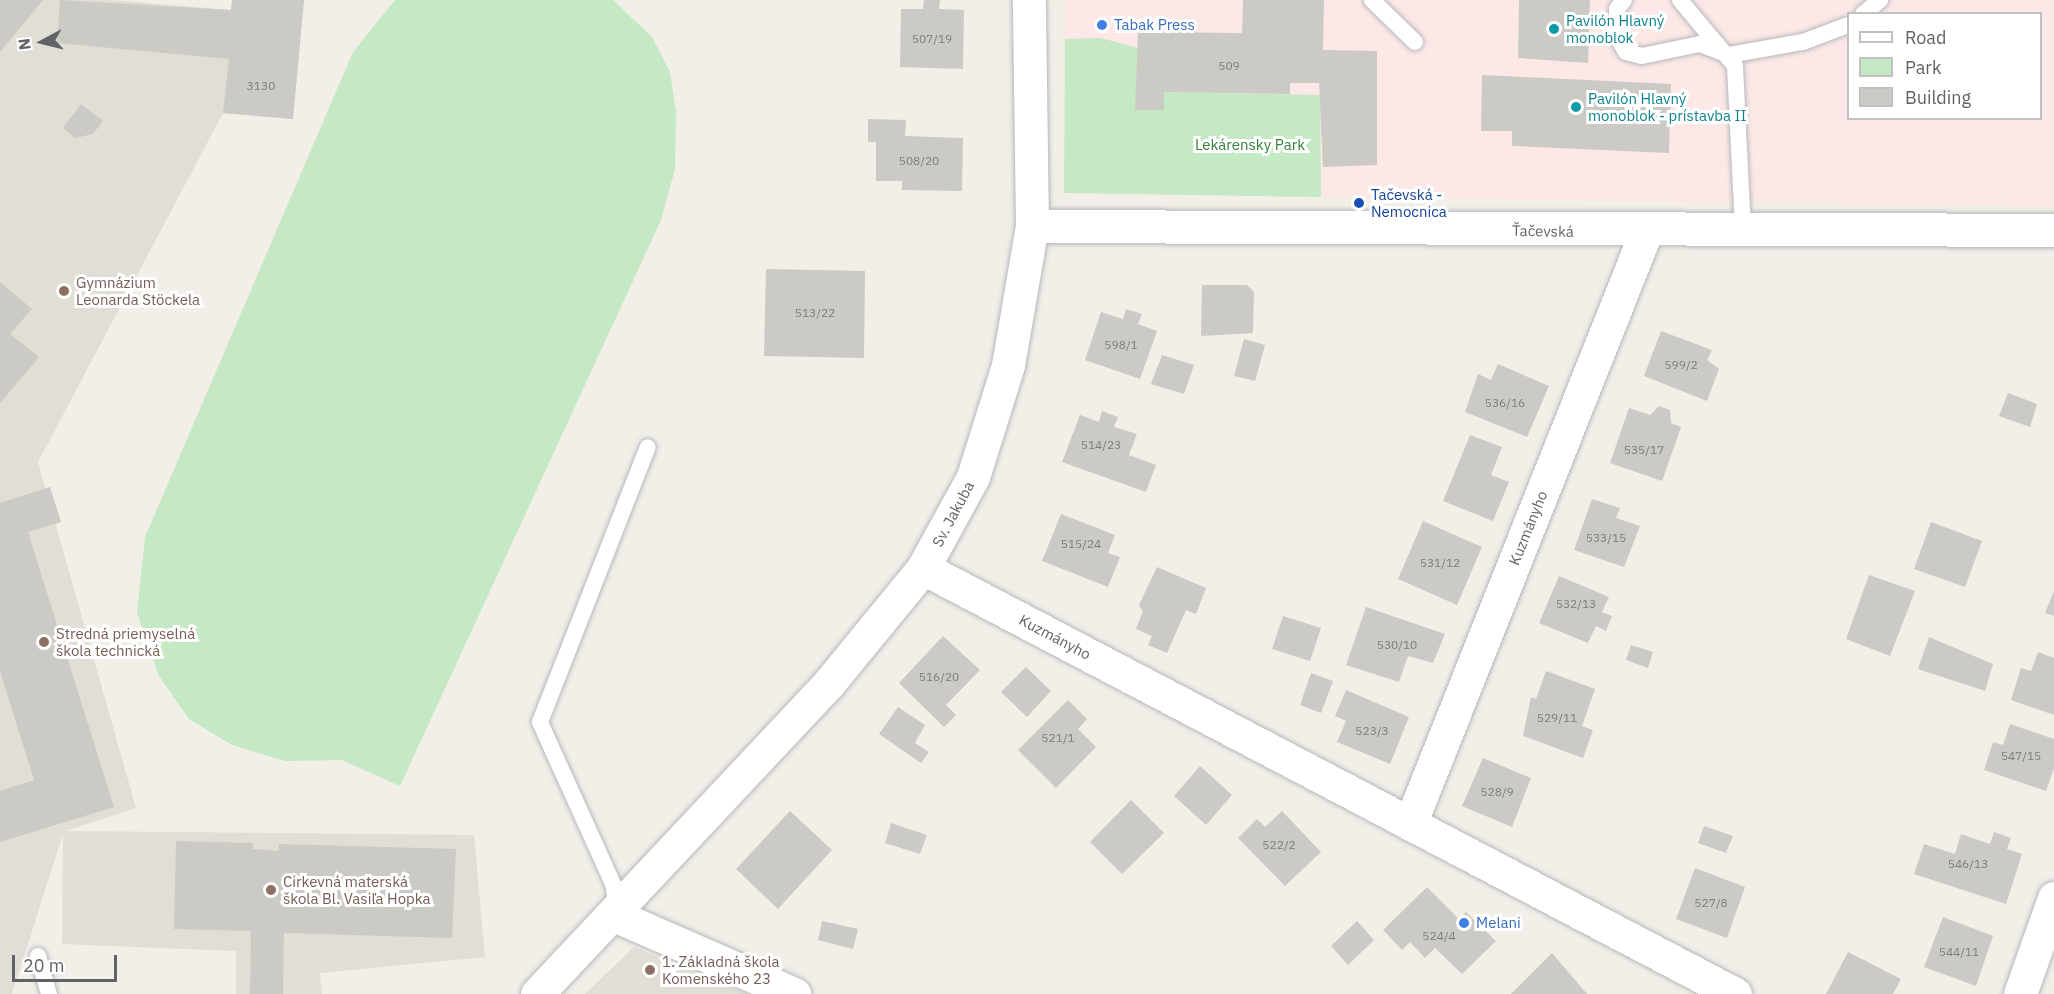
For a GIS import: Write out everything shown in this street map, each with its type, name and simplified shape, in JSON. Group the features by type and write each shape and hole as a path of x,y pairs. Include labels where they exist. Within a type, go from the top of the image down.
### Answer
{"street":[{"name":"Sv. Jakuba","path":"537,994 616,913 830,683 923,568 976,465 1008,365 1032,226 1029,0"},
{"name":"Ťačevská","path":"1032,226 1646,232 2054,230"},
{"name":"Kuzmányho","path":"1410,824 1646,232"},
{"name":"Kuzmányho","path":"923,568 1735,994"},
{"path":"2019,994 2054,898"},
{"path":"616,913 794,994"}],"lane":[{"path":"1372,0 1415,42"},
{"path":"1624,0 1614,22 1626,52 1642,56 1700,44 1729,55 1803,42 1847,25"},
{"path":"1680,0 1729,55 1736,78 1743,231"},
{"path":"1865,12 1880,0"},
{"path":"616,913 613,884 540,722 648,447"},
{"path":"38,956 49,994"}],"shaded area":[{"path":"0,0 112,0 231,10 304,0 293,119 223,113 38,462 136,808 66,831 474,835 485,957 320,973 322,994 236,994 236,951 62,944 63,834 12,994 0,994"},
{"path":"1065,0 2054,0 2054,207 1064,193"},
{"name":"1. Základná škola Komenského 23","path":"634,947 746,994 585,994"}],"green space":[{"path":"395,0 613,0 652,37 670,72 676,112 675,169 661,220 400,786 342,760 285,761 232,745 189,719 159,676 137,613 145,537 353,52"},
{"name":"Lekárensky Park","path":"1101,38 1138,48 1136,110 1164,110 1164,92 1320,95 1321,197 1064,193 1065,39"}],"building":[{"path":"0,0 43,0 0,52"},
{"path":"60,0 231,10 232,0 304,0 293,119 223,113 229,59 57,43"},
{"path":"924,0 940,0 939,9 964,10 963,69 900,67 901,9 923,9"},
{"path":"1243,0 1324,0 1323,50 1377,51 1377,165 1323,167 1319,83 1290,83 1290,94 1164,92 1164,110 1135,110 1138,32 1242,33"},
{"name":"Pavilón Hlavný monoblok","path":"1519,0 1590,0 1588,63 1518,58"},
{"name":"Pavilón Hlavný monoblok - prístavba II","path":"1482,75 1671,84 1669,153 1512,146 1512,131 1481,131"},
{"path":"81,104 103,121 93,134 75,138 63,128"},
{"path":"868,119 906,120 905,136 963,138 962,191 902,190 902,181 876,181 876,142 868,142"},
{"path":"766,269 865,271 864,358 764,356"},
{"path":"0,282 32,309 10,334 39,357 0,403"},
{"path":"1202,285 1247,285 1254,292 1253,333 1201,336"},
{"path":"1126,309 1142,314 1138,324 1157,331 1140,379 1085,360 1101,312 1123,319"},
{"path":"1661,331 1712,350 1707,360 1719,369 1707,401 1644,376"},
{"path":"1244,339 1265,345 1255,381 1234,376"},
{"path":"1162,355 1194,365 1184,394 1151,384"},
{"path":"1498,364 1549,386 1527,437 1465,412 1478,374 1491,380"},
{"path":"2008,393 2037,404 2030,427 1999,416"},
{"path":"1659,406 1670,410 1671,423 1681,427 1662,481 1610,463 1629,408 1650,415"},
{"path":"1102,411 1118,417 1114,427 1137,434 1129,455 1156,465 1146,492 1062,462 1080,415 1099,422"},
{"path":"1470,435 1502,447 1491,475 1509,482 1493,521 1443,501"},
{"path":"50,487 61,522 28,532 114,807 0,842 0,791 34,780 0,671 0,503"},
{"path":"1592,499 1620,508 1616,518 1640,526 1624,567 1574,550"},
{"path":"1061,514 1115,535 1108,553 1120,557 1108,587 1042,561"},
{"path":"1423,521 1482,547 1457,605 1398,579"},
{"path":"1931,522 1982,541 1965,587 1914,569"},
{"path":"1157,567 1206,588 1196,614 1186,610 1167,653 1148,645 1152,636 1136,629 1143,611 1139,605"},
{"path":"1869,575 1915,591 1890,656 1846,639"},
{"path":"1559,576 1609,597 1602,612 1612,616 1606,631 1596,626 1588,643 1539,623"},
{"path":"2054,591 2054,616 2045,613"},
{"path":"1366,607 1445,634 1433,663 1408,656 1399,682 1346,665"},
{"path":"1283,616 1321,628 1310,661 1272,649"},
{"path":"943,636 980,670 946,705 956,715 944,727 899,683"},
{"path":"1929,637 1993,664 1985,691 1918,669"},
{"path":"1631,645 1653,652 1648,668 1626,660"},
{"path":"2038,652 2054,658 2054,715 2011,700 2021,668 2031,671"},
{"path":"1026,667 1051,691 1027,717 1001,692"},
{"path":"1546,671 1595,689 1582,726 1593,730 1583,758 1523,736 1531,697 1536,699"},
{"path":"1311,673 1333,681 1321,713 1300,705"},
{"path":"1346,690 1409,717 1390,764 1337,742 1346,721 1335,716"},
{"path":"1068,700 1087,719 1078,729 1096,747 1056,788 1018,750"},
{"path":"898,707 925,725 915,743 929,752 921,763 879,734"},
{"path":"2010,724 2054,739 2054,768 2046,791 1984,770 1993,742 2003,745"},
{"path":"1483,758 1531,778 1512,827 1462,806"},
{"path":"1200,766 1232,795 1206,825 1174,796"},
{"path":"1131,800 1164,833 1122,874 1090,842"},
{"path":"790,811 832,850 778,909 736,869"},
{"path":"1282,811 1321,852 1285,886 1238,838 1257,819 1265,827"},
{"path":"891,823 927,835 920,854 885,843"},
{"path":"1704,826 1733,836 1726,853 1698,843"},
{"path":"1994,832 2011,838 2007,849 2022,854 2006,904 1914,874 1924,844 1955,854 1961,834 1990,844"},
{"path":"176,841 253,843 253,849 279,851 279,844 456,849 452,938 284,933 283,994 250,994 251,931 174,929"},
{"path":"1695,868 1745,887 1727,938 1676,919"},
{"path":"1427,887 1459,919 1466,912 1496,941 1462,974 1435,948 1425,958 1410,942 1402,950 1383,930"},
{"path":"1943,917 1993,936 1976,986 1924,967"},
{"path":"822,921 858,929 853,949 818,940"},
{"path":"1357,921 1374,940 1348,965 1331,946"},
{"path":"1848,952 1901,979 1893,994 1826,994"},
{"path":"1552,953 1587,994 1511,994"}],"place":[{"name":"Tabak Press","path":"1102,25"},
{"name":"Pavilón Hlavný monoblok","path":"1554,29"},
{"name":"Pavilón Hlavný monoblok - prístavba II","path":"1576,107"},
{"name":"Tačevská - Nemocnica","path":"1359,203"},
{"name":"Gymnázium Leonarda Stöckela","path":"64,291"},
{"name":"Stredná priemyselná škola technická","path":"44,642"},
{"name":"Cirkevná materská škola Bl. Vasiľa Hopka","path":"271,890"},
{"name":"Melani","path":"1464,923"},
{"name":"1. Základná škola Komenského 23","path":"650,970"}]}
